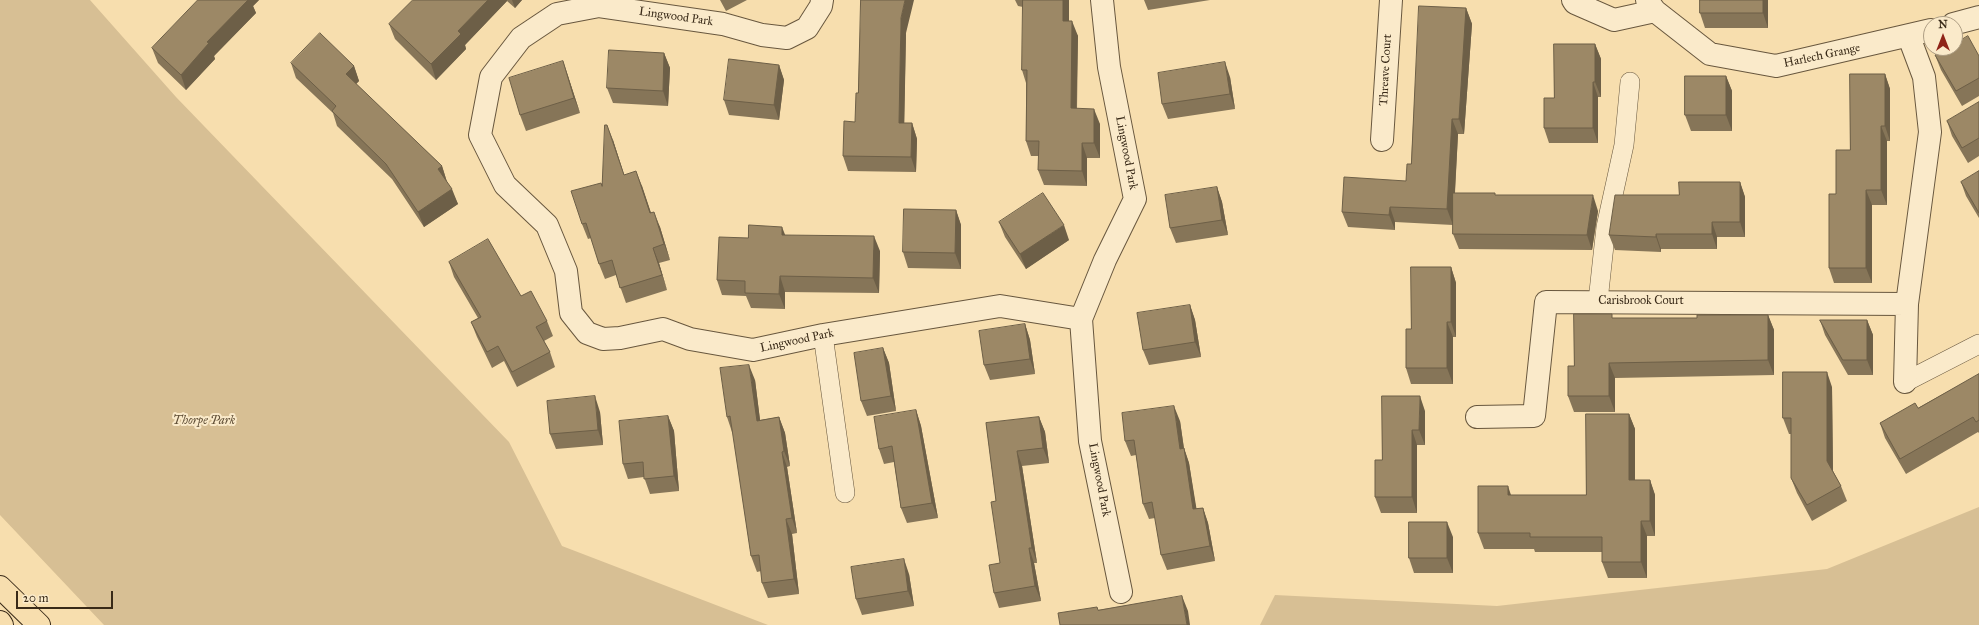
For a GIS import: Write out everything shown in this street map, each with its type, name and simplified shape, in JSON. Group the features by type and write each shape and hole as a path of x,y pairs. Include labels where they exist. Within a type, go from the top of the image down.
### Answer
{"highway":[{"path":"0,587 39,625"}],"street":[{"name":"Lingwood Park","path":"822,0 821,6 807,28 787,38 762,35 723,24 599,6 557,14 521,38 491,77 480,135 505,185 547,225 566,271 572,313 587,333 603,339 620,338 664,329 690,339 753,350 823,335 1000,306 1081,319"},
{"name":"Lingwood Park","path":"1102,0 1109,67 1135,199 1106,260 1081,319 1090,441 1121,592"},
{"name":"Threave Court","path":"1382,140 1391,0"},
{"name":"Harlech Grange","path":"1573,0 1575,3 1614,20 1651,6 1710,54 1776,66 1923,32"},
{"path":"1963,21 1979,17"},
{"path":"1905,382 1907,304 1930,132 1924,77 1909,36"},
{"name":"Carisbrook Court","path":"1477,418 1534,416 1546,302 1598,301 1907,304"}],"lane":[{"path":"1598,301 1606,227 1624,145 1630,82"},
{"path":"823,335 844,493"},
{"path":"1905,382 1979,344"}],"green space":[{"name":"Thorpe Park","path":"0,0 90,0 176,97 509,442 562,546 768,625 104,625 0,515"},
{"path":"1979,507 1979,625 1260,625 1275,595 1497,606 1827,569"}],"building":[{"path":"198,0 248,0 207,42 209,43 181,75 152,48"},
{"path":"413,0 488,0 458,31 461,34 431,64 389,24"},
{"path":"861,0 905,0 901,18 899,123 912,123 911,157 843,156 844,121 855,122 856,93 858,93"},
{"path":"1023,0 1063,0 1063,21 1072,21 1071,108 1094,109 1094,143 1082,143 1082,171 1038,170 1039,141 1026,141 1027,70 1022,70"},
{"path":"1700,0 1763,0 1763,13 1700,13"},
{"path":"1419,6 1466,8 1459,119 1452,119 1447,209 1390,207 1389,215 1342,212 1344,177 1406,181 1407,164 1411,164"},
{"path":"320,33 354,66 346,74 442,166 438,169 452,189 418,212 386,164 332,111 336,106 291,63"},
{"path":"1968,36 1979,56 1979,78 1956,91 1936,56 1963,56 1963,39"},
{"path":"1554,44 1595,44 1593,128 1544,128 1544,98 1554,98"},
{"path":"609,50 664,53 663,91 607,88"},
{"path":"729,59 779,65 774,105 724,100"},
{"path":"563,61 574,98 520,115 509,78"},
{"path":"1225,62 1230,94 1162,104 1158,73"},
{"path":"1850,74 1885,74 1885,126 1881,126 1881,190 1866,190 1866,268 1829,268 1829,194 1836,194 1836,150 1850,150"},
{"path":"1685,76 1726,76 1726,115 1685,115"},
{"path":"1979,102 1979,138 1962,148 1947,121"},
{"path":"605,125 607,125 624,175 636,171 650,213 654,212 664,244 653,248 662,275 620,288 612,260 599,264 586,223 582,224 571,191 601,183 602,186"},
{"path":"1979,171 1979,213 1961,182"},
{"path":"1679,182 1740,182 1740,222 1712,222 1712,234 1656,234 1656,237 1609,235 1615,195 1679,195"},
{"path":"1217,187 1222,220 1170,228 1165,195"},
{"path":"1043,193 1064,225 1020,254 999,222"},
{"path":"1453,193 1495,193 1495,195 1593,195 1587,235 1453,234"},
{"path":"904,209 956,210 955,253 903,252"},
{"path":"749,225 782,227 782,235 874,236 873,278 780,276 779,294 745,293 745,281 717,280 719,237 748,238"},
{"path":"488,239 521,296 531,291 547,321 536,327 550,352 512,372 498,346 487,352 471,322 481,317 449,262"},
{"path":"1411,267 1451,267 1451,322 1447,322 1447,368 1406,368 1406,329 1411,329"},
{"path":"1190,305 1195,342 1143,350 1137,313"},
{"path":"1574,314 1612,314 1612,318 1697,318 1697,315 1768,315 1768,360 1609,363 1609,396 1568,396 1568,366 1574,366"},
{"path":"1820,320 1867,320 1867,360 1843,360"},
{"path":"1025,324 1030,359 984,365 979,331"},
{"path":"883,348 891,396 861,401 854,353"},
{"path":"749,365 757,421 779,417 784,451 782,452 792,518 786,519 794,579 762,583 759,555 751,556 730,416 727,417 720,368"},
{"path":"1783,372 1827,372 1827,461 1841,486 1807,505 1791,478 1791,418 1783,418"},
{"path":"1979,374 1979,420 1976,422 1973,417 1900,459 1880,423 1915,403 1918,408"},
{"path":"595,396 598,430 550,434 547,401"},
{"path":"1382,396 1420,396 1419,430 1412,430 1412,497 1375,497 1375,460 1382,460"},
{"path":"1174,406 1180,449 1184,448 1193,509 1203,508 1210,546 1161,555 1152,502 1143,504 1134,440 1125,441 1122,413"},
{"path":"916,410 932,503 901,508 892,446 879,449 874,417"},
{"path":"1586,414 1629,414 1629,480 1650,480 1650,521 1641,521 1641,562 1602,562 1602,537 1530,537 1530,533 1478,533 1478,486 1508,486 1508,495 1586,495"},
{"path":"668,416 674,476 644,479 643,462 623,464 619,421"},
{"path":"1039,417 1043,448 1017,451 1032,548 1029,548 1035,586 994,593 989,565 1000,563 991,502 996,501 986,423"},
{"path":"1409,522 1447,522 1447,558 1409,558"},
{"path":"904,559 908,591 856,599 851,567"},
{"path":"1182,596 1187,625 1060,625 1058,613 1097,607 1098,610"}]}
